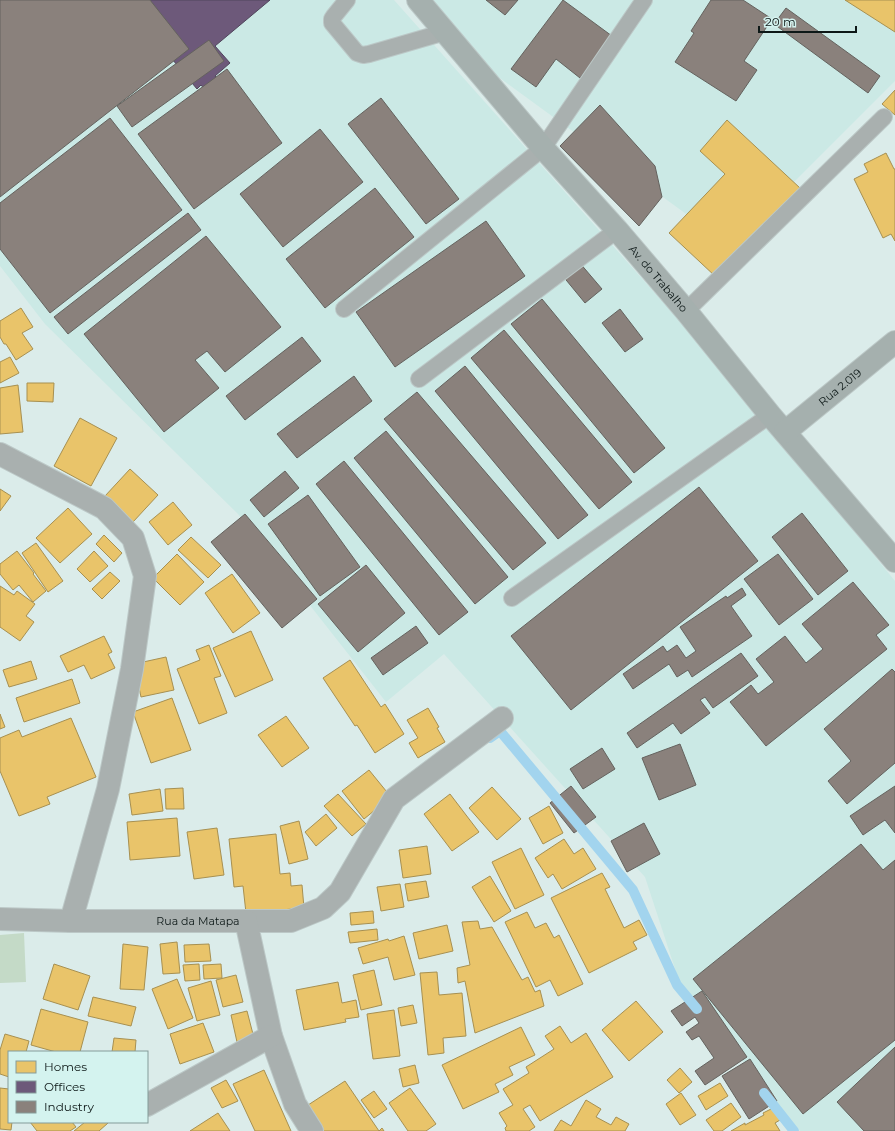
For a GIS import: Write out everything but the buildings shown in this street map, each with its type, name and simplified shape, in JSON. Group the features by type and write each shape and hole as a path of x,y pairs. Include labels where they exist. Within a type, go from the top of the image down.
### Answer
{"main road":[{"name":"Av. do Trabalho","path":"418,0 543,148 617,230 686,311 770,415 895,562"},
{"name":"Rua 2.019","path":"785,432 895,342"}],"street":[{"path":"0,454 104,508 133,538 145,576 132,669 108,789 71,921"},
{"path":"246,921 291,920 323,908 340,892 394,799 502,718"},
{"name":"Rua da Matapa","path":"0,919 71,921 246,921 271,1036 296,1104 312,1131"},
{"path":"148,1104 271,1036"}],"lane":[{"path":"347,0 332,19 332,23 357,53 363,55 445,32"},
{"path":"344,309 543,148 644,0"},
{"path":"686,311 884,117"},
{"path":"419,379 617,230"},
{"path":"512,598 770,415"}],"shaded area":[{"path":"0,0 394,0 719,365 895,581 895,1131 800,1131 680,984 645,877 444,654 386,702 238,514 45,324 0,266"},
{"path":"432,0 895,0 895,81 730,246 497,76"}],"green space":[{"path":"24,933 26,982 0,983 0,935"}],"waterway":[{"path":"490,738 500,731 633,890 677,985 697,1009"},
{"path":"764,1093 794,1131"}]}
